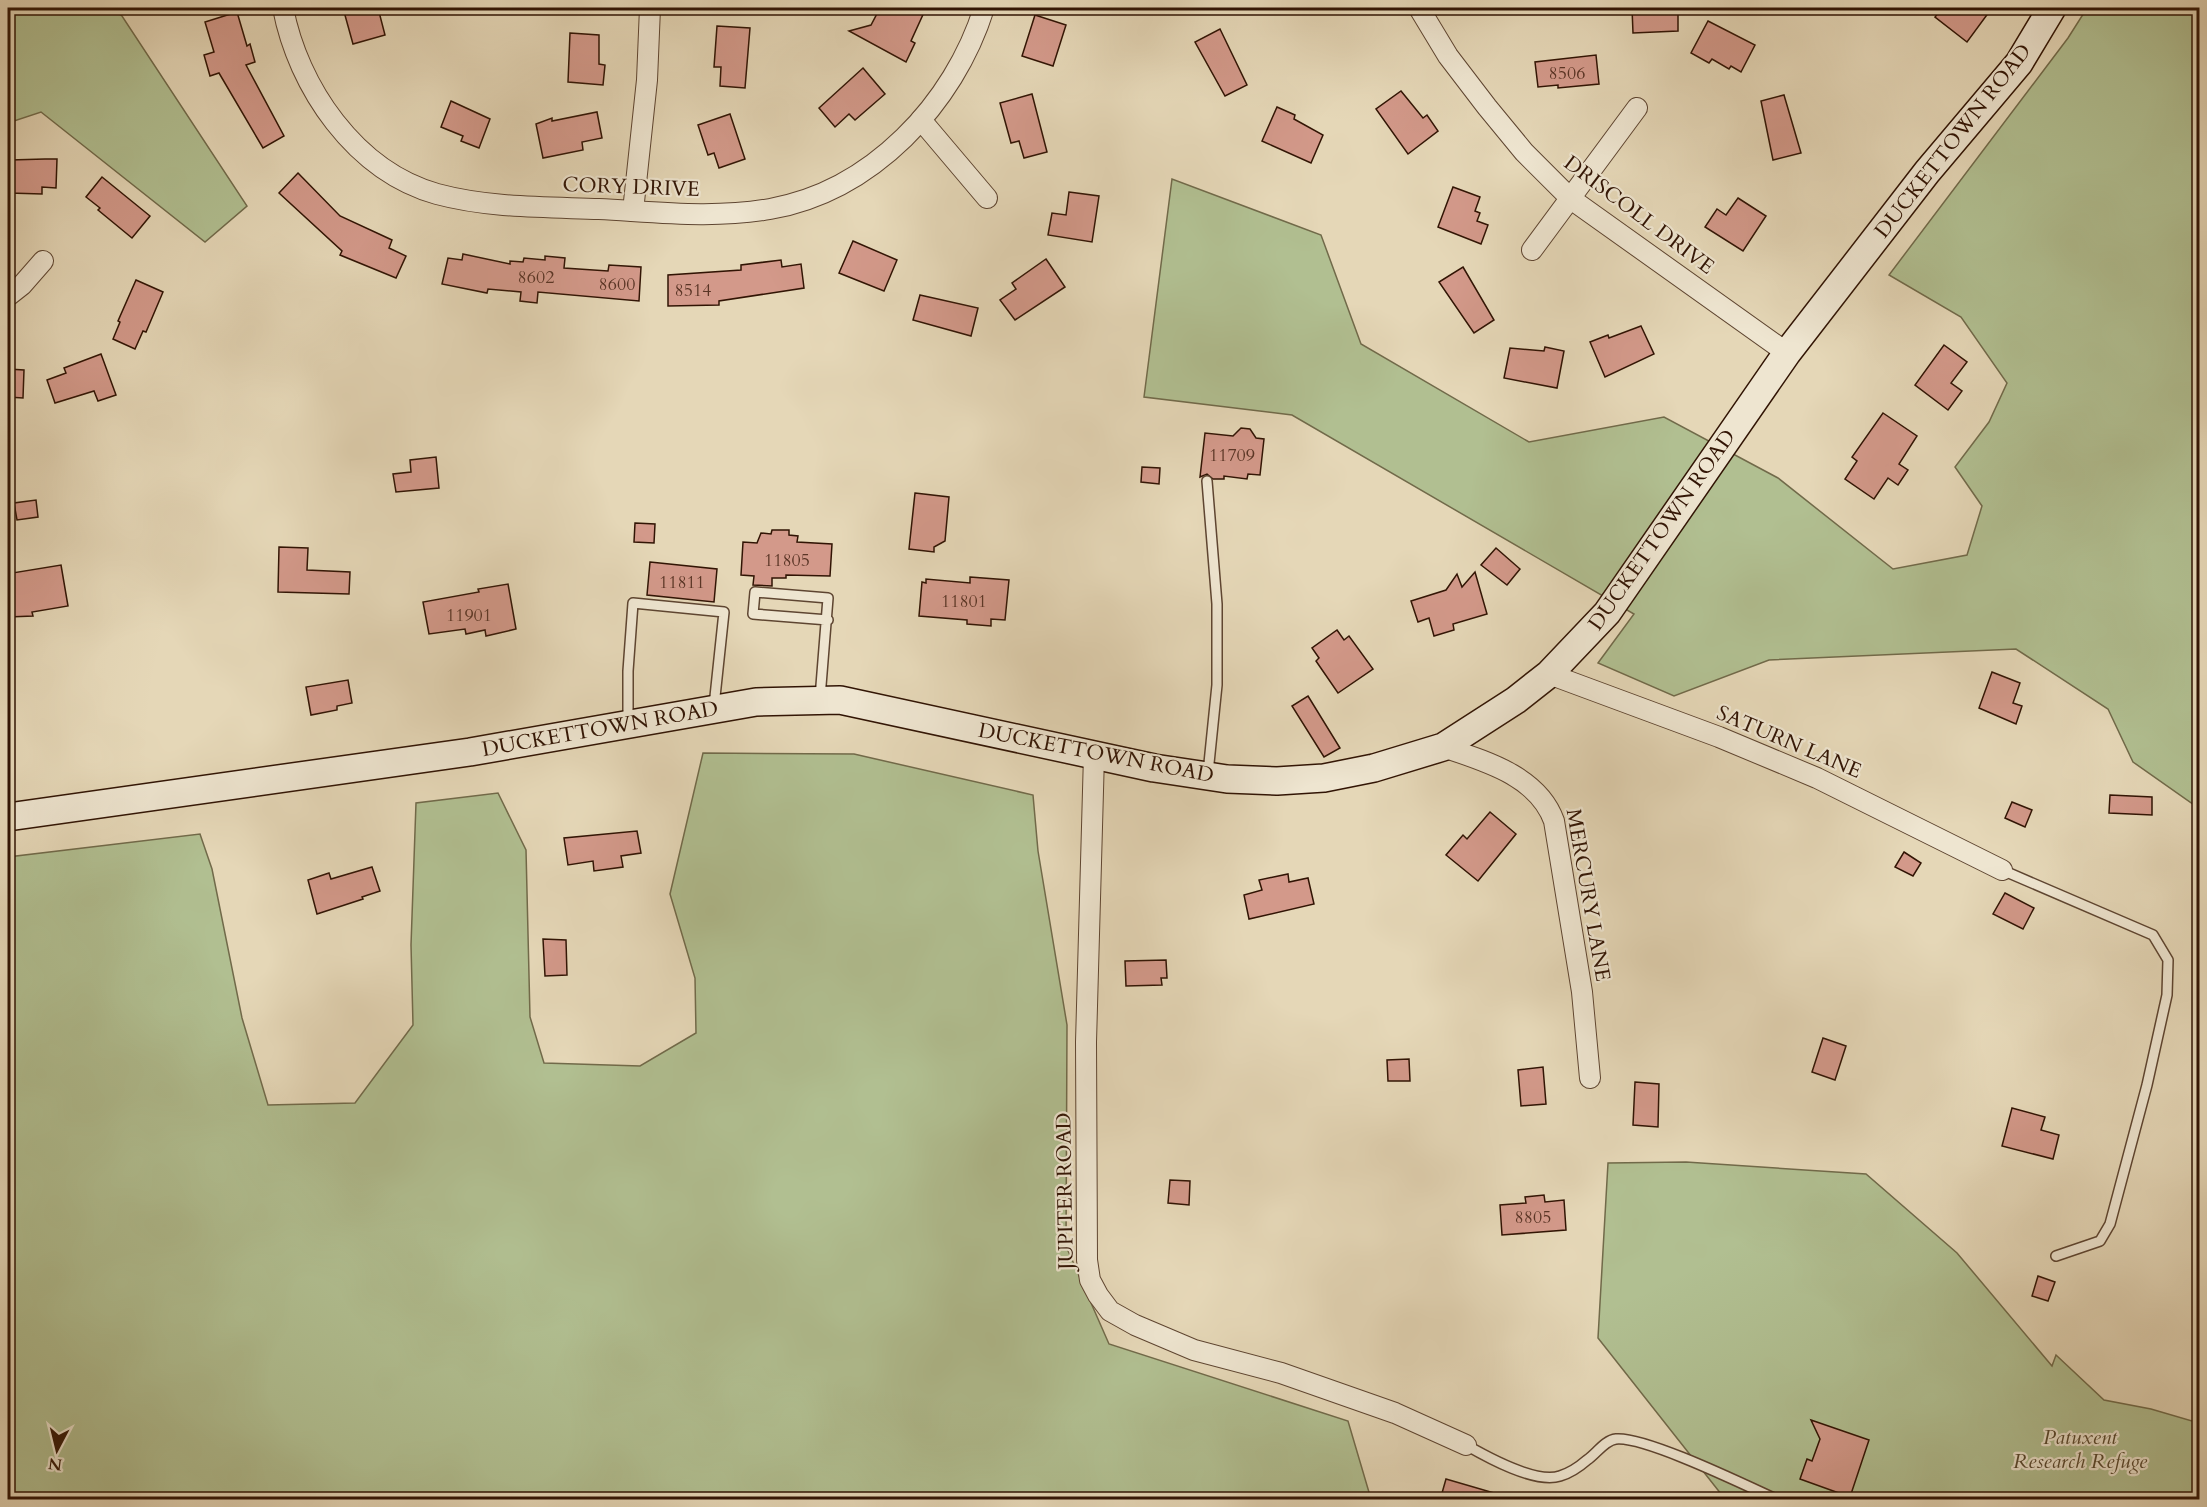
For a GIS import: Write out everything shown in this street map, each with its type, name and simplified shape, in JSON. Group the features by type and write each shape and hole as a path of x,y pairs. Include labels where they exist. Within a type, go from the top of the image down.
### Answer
{"street":[{"name":"CORY DRIVE","path":"283,8 300,63 329,115 366,154 405,181 436,194 485,203 672,214 746,212 800,201 868,170 921,120 957,68 984,8"},
{"path":"633,211 647,80 650,8"},
{"name":"DRISCOLL DRIVE","path":"1419,8 1448,56 1486,107 1524,152 1571,199 1787,353"},
{"name":"DUCKETTOWN ROAD","path":"8,817 470,752 756,702 840,700 1154,768 1207,776 1277,781 1324,778 1374,768 1443,747 1501,711 1549,674 1608,613 1787,353 1927,172 2019,63 2052,8"},
{"path":"1532,250 1637,108"},
{"path":"921,120 987,198"},
{"path":"8,296 22,285 43,261"},
{"name":"SATURN LANE","path":"1549,674 1719,737 1817,778 2002,870"},
{"name":"MERCURY LANE","path":"1443,747 1477,759 1524,782 1540,794 1548,806 1554,821 1582,992 1590,1078"},
{"name":"JUPITER ROAD","path":"1094,755 1086,1042 1087,1260 1090,1280 1098,1295 1110,1311 1194,1350 1343,1394 1395,1413 1466,1445"}],"lane":[{"path":"1206,481 1218,604 1217,685 1207,776"},
{"path":"820,700 828,620 828,598 754,592 753,614 828,620"},
{"path":"628,725 628,670 633,603 724,612 714,710"},
{"path":"2002,870 2153,935 2168,960 2167,995 2147,1086 2110,1224 2100,1241 2056,1256"},
{"path":"1466,1445 1514,1468 1543,1477 1558,1477 1577,1468 1608,1441 1628,1440 1659,1449 1778,1500"}],"green space":[{"path":"8,8 111,8 122,16 247,206 205,242 41,112 8,123"},
{"path":"2087,8 2199,8 2199,920 2194,805 2133,762 2108,709 2016,649 1769,660 1674,696 1598,663 1634,614 1292,415 1144,397 1172,179 1321,235 1361,344 1529,442 1664,417 1778,478 1893,569 1967,555 1982,506 1955,467 1989,422 2007,383 1961,317 1889,275 2068,38"},
{"path":"703,753 854,754 1033,795 1038,851 1067,1025 1066,1246 1109,1344 1348,1421 1371,1499 8,1499 8,857 200,834 212,869 242,1018 268,1105 355,1103 413,1025 411,945 416,803 498,793 526,850 530,1017 544,1063 640,1066 696,1033 695,978 670,894"},
{"name":"Patuxent Research Refuge","path":"1686,1162 1866,1174 1957,1253 2052,1366 2056,1355 2104,1400 2151,1409 2199,1423 2199,1499 1725,1499 1598,1338 1608,1163"}],"building":[{"path":"343,8 378,8 385,35 353,44"},
{"path":"880,8 926,8 911,41 915,43 906,62 849,31 871,25"},
{"path":"1632,8 1678,8 1678,31 1633,33"},
{"path":"1942,8 1992,8 1967,42 1935,17"},
{"path":"237,12 247,46 250,44 255,62 246,65 284,136 263,148 219,73 210,76 204,55 214,52 205,22"},
{"path":"1035,15 1066,25 1053,66 1022,56"},
{"path":"1708,21 1755,45 1741,72 1731,66 1729,69 1712,59 1709,63 1691,53"},
{"path":"717,26 750,28 745,88 720,86 721,67 714,67"},
{"path":"1220,29 1247,85 1225,96 1195,42"},
{"path":"570,33 599,35 599,64 605,65 603,85 568,82"},
{"path":"1596,55 1599,84 1558,88 1558,85 1538,87 1535,62"},
{"path":"863,68 885,94 855,120 849,114 835,127 819,108"},
{"path":"1401,91 1423,118 1427,115 1438,131 1408,154 1376,109"},
{"path":"1032,94 1047,152 1024,158 1019,141 1011,143 1000,103"},
{"path":"1784,95 1801,153 1773,160 1761,101"},
{"path":"451,101 490,119 479,148 461,141 463,136 441,127"},
{"path":"1277,107 1295,115 1294,119 1323,135 1311,163 1262,141"},
{"path":"597,112 602,138 582,142 583,150 543,158 536,124 552,118 552,121"},
{"path":"730,114 745,159 719,168 714,153 708,155 698,125"},
{"path":"57,159 56,188 42,187 42,194 9,193 10,160"},
{"path":"298,173 340,216 392,240 389,248 406,256 396,278 340,255 342,251 279,193"},
{"path":"102,177 150,216 132,238 86,197"},
{"path":"1453,187 1480,197 1475,211 1480,213 1477,221 1488,225 1481,244 1438,227"},
{"path":"1069,192 1099,196 1092,242 1048,235 1052,213 1066,215"},
{"path":"1738,198 1766,216 1743,251 1705,227 1717,209 1726,215"},
{"path":"853,241 897,260 884,291 839,273"},
{"path":"463,254 510,264 510,261 523,262 524,258 545,260 545,256 565,258 564,268 608,271 609,265 641,267 639,301 538,292 537,303 520,301 521,292 488,289 487,293 442,284 448,258 462,260"},
{"path":"1046,259 1065,287 1015,320 1000,300 1016,289 1012,283"},
{"path":"781,260 782,267 801,264 804,288 719,301 719,305 668,306 668,275 741,270 741,265"},
{"path":"1463,267 1494,320 1474,333 1439,282"},
{"path":"136,280 163,292 146,332 143,331 135,349 113,339 120,322 118,321"},
{"path":"920,295 978,308 971,336 913,320"},
{"path":"1641,326 1654,354 1605,377 1590,342 1608,335 1609,338"},
{"path":"1944,345 1967,362 1951,383 1962,391 1948,410 1915,385"},
{"path":"1545,347 1564,351 1557,388 1504,378 1510,348 1544,351"},
{"path":"101,354 116,395 98,401 94,391 55,403 47,380 66,373 64,368"},
{"path":"8,369 24,370 23,398 8,397"},
{"path":"1883,413 1917,436 1899,464 1908,470 1898,485 1888,478 1874,499 1845,479 1857,461 1852,457"},
{"path":"1241,428 1250,429 1256,438 1264,439 1260,475 1248,474 1247,479 1224,476 1224,479 1213,479 1207,474 1200,477 1205,433 1233,436"},
{"path":"436,457 439,488 396,492 393,474 411,472 410,460"},
{"path":"1142,467 1160,468 1159,484 1141,482"},
{"path":"915,493 949,497 945,541 934,547 934,552 909,549"},
{"path":"36,500 38,517 17,520 14,503"},
{"path":"635,523 655,524 654,543 634,542"},
{"path":"772,530 789,530 789,535 798,536 797,542 832,544 830,576 786,575 786,578 772,578 772,586 753,585 754,576 741,575 743,542 757,543 761,533 771,534"},
{"path":"279,547 308,548 307,570 350,572 349,594 278,592"},
{"path":"1496,548 1520,569 1507,585 1481,565"},
{"path":"650,562 717,569 714,602 647,595"},
{"path":"61,565 68,606 32,612 33,616 8,617 8,592 14,590 12,573"},
{"path":"1475,572 1487,614 1453,624 1454,630 1434,636 1429,618 1418,622 1411,601 1446,590 1457,574 1462,587"},
{"path":"970,577 1009,580 1005,620 991,619 991,626 967,624 967,620 919,616 922,582 926,583 926,579 970,583"},
{"path":"508,584 516,629 486,636 485,630 466,634 465,629 429,634 423,602 479,592 478,589"},
{"path":"1337,630 1344,640 1349,636 1373,669 1338,693 1316,661 1319,658 1312,648"},
{"path":"1992,672 2020,683 2013,703 2022,706 2016,724 1979,708"},
{"path":"348,680 352,703 337,706 337,710 311,715 306,687"},
{"path":"1308,696 1340,748 1324,757 1292,706"},
{"path":"2110,795 2152,797 2152,815 2109,813"},
{"path":"2012,802 2032,810 2025,827 2005,818"},
{"path":"1490,812 1516,834 1478,881 1446,855 1463,835 1467,839"},
{"path":"637,831 641,853 621,856 623,867 594,871 593,861 568,865 564,838"},
{"path":"1904,852 1921,863 1913,876 1895,867"},
{"path":"372,867 380,891 317,914 308,880 329,873 331,879"},
{"path":"1288,874 1289,882 1308,878 1314,904 1249,919 1244,895 1262,890 1259,880"},
{"path":"2005,893 2034,908 2023,929 1993,914"},
{"path":"543,939 566,940 567,975 545,976"},
{"path":"1166,960 1167,978 1161,978 1162,985 1126,986 1125,961"},
{"path":"1823,1038 1846,1046 1835,1080 1812,1072"},
{"path":"1409,1059 1410,1081 1388,1081 1387,1060"},
{"path":"1543,1067 1546,1104 1521,1106 1518,1070"},
{"path":"1635,1082 1659,1084 1658,1127 1633,1125"},
{"path":"2012,1108 2045,1117 2041,1130 2059,1135 2053,1159 2002,1146"},
{"path":"1170,1180 1190,1181 1189,1205 1168,1203"},
{"path":"1544,1195 1545,1202 1564,1200 1566,1230 1502,1235 1500,1205 1526,1203 1525,1197"},
{"path":"2038,1276 2055,1282 2048,1301 2032,1296"},
{"path":"1811,1420 1869,1440 1850,1497 1800,1479 1807,1459 1812,1461 1820,1439"},
{"path":"1446,1479 1501,1495 1500,1500 1440,1500"}]}
